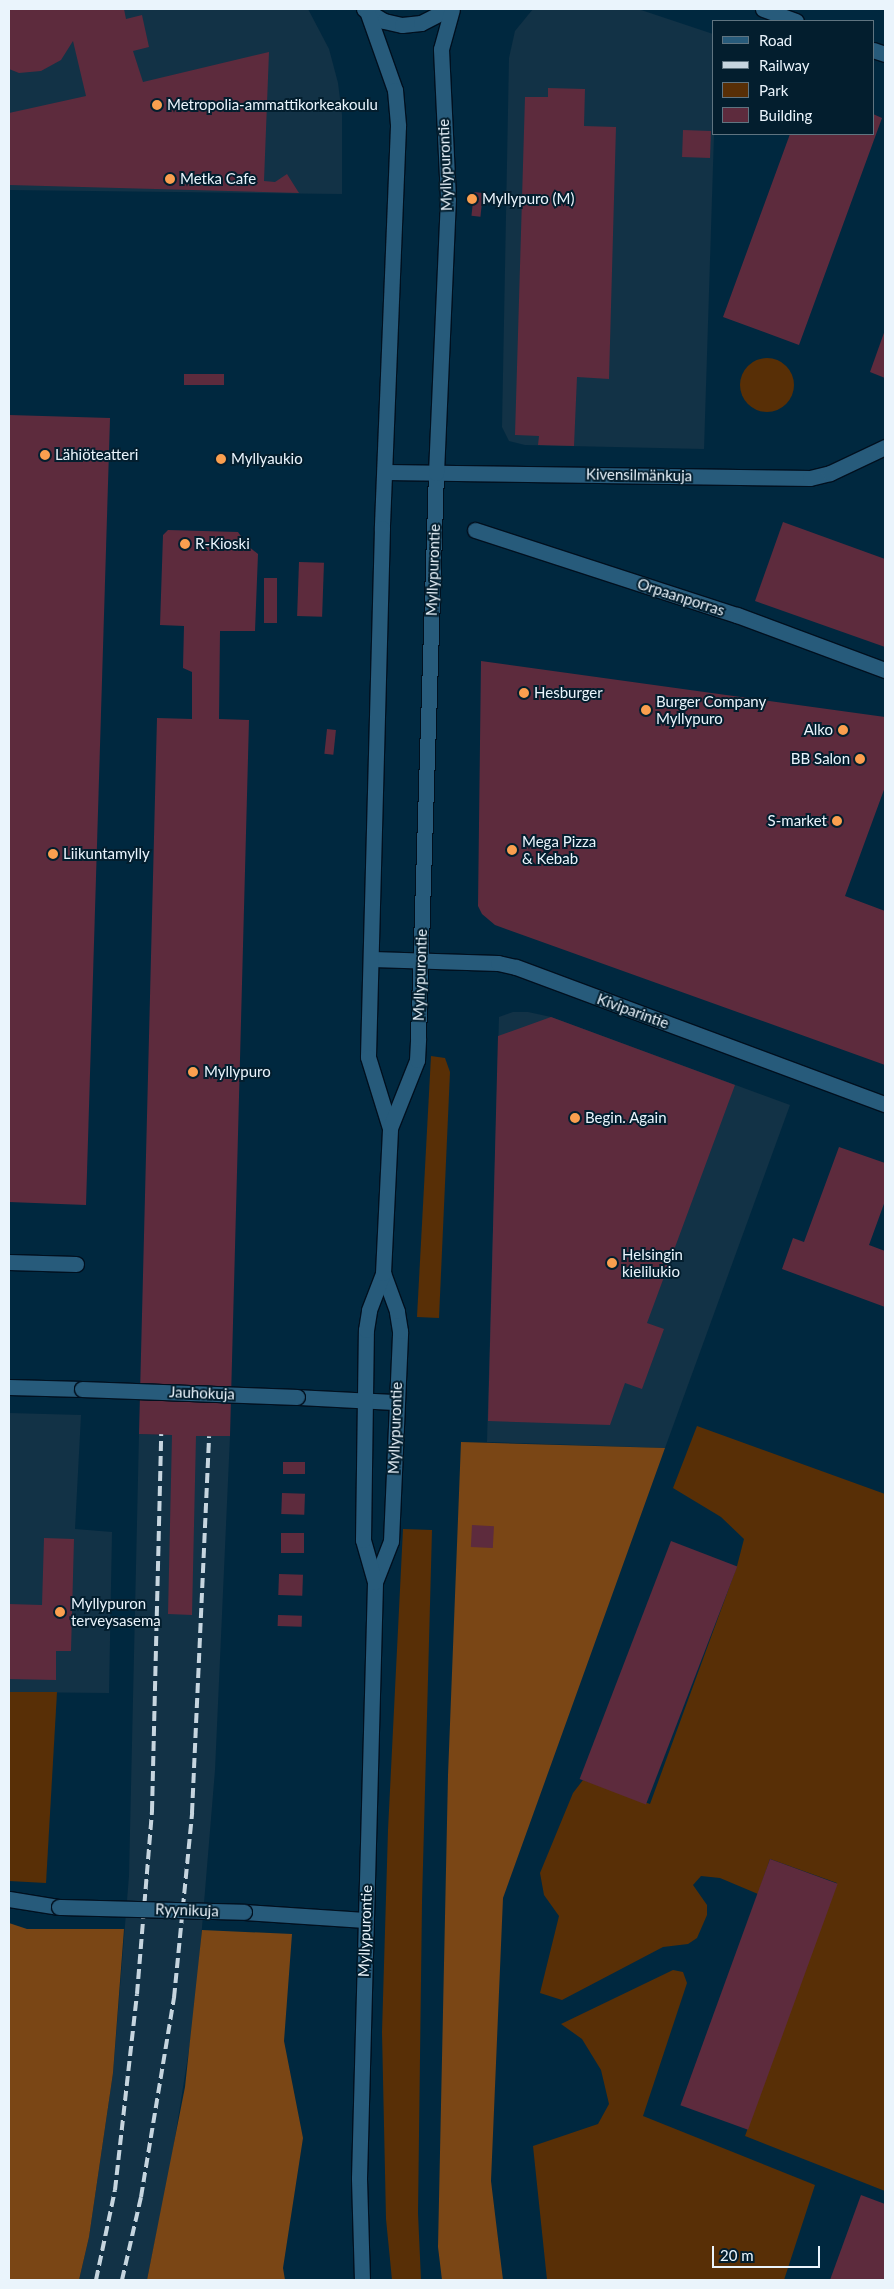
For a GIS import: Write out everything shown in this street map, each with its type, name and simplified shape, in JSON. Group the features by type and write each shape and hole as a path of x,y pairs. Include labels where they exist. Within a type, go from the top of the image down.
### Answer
{"main road":[{"path":"366,10 384,20 402,25 421,23 449,9"},
{"name":"Myllypurontie","path":"362,2280 359,2178 375,1582 363,1540 369,1310 383,1273 390,1128 417,1060 436,473 448,198 441,89 442,49 452,9"},
{"path":"763,9 793,20"},
{"name":"Myllypurontie","path":"366,10 395,90 398,126 368,1057 390,1128"},
{"name":"Kivensilmänkuja","path":"386,472 810,478 830,473 885,447"},
{"name":"Orpaanporras","path":"475,530 737,616 885,670"},
{"name":"Kiviparintie","path":"372,959 498,963 516,967 885,1104"},
{"path":"9,1262 76,1264"},
{"name":"Myllypurontie","path":"375,1582 391,1541 400,1332 397,1311 383,1273"},
{"name":"Jauhokuja","path":"9,1387 396,1402"},
{"name":"Ryynikuja","path":"9,1899 59,1907 244,1912 365,1920"}],"shaded area":[{"name":"Metropolia-ammattikorkeakoulu","path":"9,9 308,9 329,49 338,83 342,115 342,194 9,190"},
{"path":"533,9 638,9 712,34 712,135 714,135 704,449 525,445 509,441 502,427 509,58 515,31"},
{"name":"Helsingin kielilukio","path":"513,1012 528,1012 551,1017 790,1105 665,1448 487,1442 499,1017"},
{"name":"Myllypuron terveysasema","path":"9,1413 81,1415 75,1529 112,1532 109,1693 9,1692"},
{"path":"139,1434 230,1436 215,1770 195,2012 170,2169 147,2280 79,2280 89,2237 113,2073 129,1876"},
{"path":"461,1442 665,1448 503,1898 491,2181 503,2280 442,2280 438,2247 448,1775"},
{"path":"9,1923 27,1929 124,1929 113,2073 89,2237 79,2280 9,2280"},
{"path":"202,1930 292,1934 284,2041 303,2138 283,2268 285,2280 147,2280 185,2087"}],"green space":[{"path":"762,358 772,358 782,362 790,370 794,385 790,400 782,408 772,412 762,412 752,408 744,400 740,390 740,380 744,370 752,362"},
{"path":"431,1056 445,1058 450,1072 439,1318 417,1317"},
{"path":"697,1426 885,1494 885,2191 745,2136 837,1883 770,1859 758,1894 720,1878 701,1876 693,1885 707,1905 707,1915 697,1938 688,1944 663,1947 562,2000 540,1993 559,1916 544,1895 540,1873 573,1793 583,1780 650,1804 737,1566 744,1539 721,1517 673,1488"},
{"path":"403,1529 432,1530 422,1902 418,2213 421,2280 392,2280 386,2219 382,2032 388,1830"},
{"path":"9,1692 57,1692 46,1883 9,1881"},
{"path":"673,1970 683,1972 687,1983 643,2116 815,2185 784,2280 547,2280 533,2146 598,2124 609,2104 601,2070 582,2039 561,2024"}],"building":[{"name":"Metropolia-ammattikorkeakoulu","path":"9,9 124,9 126,19 142,15 149,47 133,51 143,82 269,52 264,181 275,182 287,174 299,193 9,185 9,113 86,96 73,41 61,60 41,71 19,73 9,69"},
{"path":"548,88 585,89 584,126 616,127 609,379 577,377 574,446 538,445 539,436 515,435 525,97 548,97"},
{"path":"874,114 882,118 799,345 723,317 790,135 874,135"},
{"path":"683,130 711,131 710,158 682,157"},
{"path":"474,192 483,193 480,217 471,216"},
{"path":"885,330 885,378 870,372"},
{"path":"184,374 224,374 224,385 184,385"},
{"name":"Liikuntamylly","path":"9,415 110,418 86,1205 9,1202"},
{"path":"783,522 885,559 885,647 755,601"},
{"path":"168,530 238,532 248,546 258,554 255,631 220,631 219,719 249,720 230,1436 196,1436 192,1615 168,1614 172,1435 139,1434 157,718 192,719 192,672 183,668 184,626 160,625 163,535"},
{"path":"299,562 324,563 322,617 297,616"},
{"path":"264,578 277,578 277,623 264,623"},
{"path":"481,661 885,717 885,787 845,896 885,911 885,1065 495,925 482,914 478,906"},
{"path":"327,729 336,730 333,755 324,754"},
{"name":"Helsingin kielilukio","path":"551,1017 735,1085 647,1323 664,1329 642,1389 625,1383 610,1425 488,1421 498,1036"},
{"path":"839,1147 885,1163 885,1201 869,1245 885,1251 885,1307 782,1269 793,1238 804,1242"},
{"path":"283,1462 305,1462 305,1474 283,1474"},
{"path":"282,1493 305,1494 304,1515 281,1514"},
{"path":"472,1525 494,1526 493,1548 471,1547"},
{"path":"281,1533 304,1533 304,1553 281,1553"},
{"path":"44,1538 74,1539 71,1651 56,1651 56,1680 9,1679 9,1604 42,1605"},
{"path":"671,1541 737,1566 646,1805 580,1779"},
{"path":"279,1574 303,1575 302,1596 278,1595"},
{"path":"278,1615 302,1616 302,1627 278,1626"},
{"path":"770,1859 838,1884 748,2130 680,2105"},
{"path":"861,2195 885,2204 885,2280 830,2280"}],"railway":[{"path":"96,2280 115,2190 137,1994 152,1811 161,1434"},
{"path":"122,2280 141,2197 174,1998 192,1813 209,1436"}],"place":[{"name":"Metropolia-ammattikorkeakoulu","path":"157,105"},
{"name":"Metka Cafe","path":"170,179"},
{"name":"Myllypuro (M)","path":"472,199"},
{"name":"Lähiöteatteri","path":"45,455"},
{"name":"Myllyaukio","path":"221,459"},
{"name":"R-Kioski","path":"185,544"},
{"name":"Hesburger","path":"524,693"},
{"name":"Burger Company Myllypuro","path":"646,710"},
{"name":"Alko","path":"843,730"},
{"name":"BB Salon","path":"860,759"},
{"name":"S-market","path":"837,821"},
{"name":"Mega Pizza & Kebab","path":"512,850"},
{"name":"Liikuntamylly","path":"53,854"},
{"name":"Myllypuro","path":"193,1072"},
{"name":"Begin. Again","path":"575,1118"},
{"name":"Helsingin kielilukio","path":"612,1263"},
{"name":"Myllypuron terveysasema","path":"60,1612"}]}
